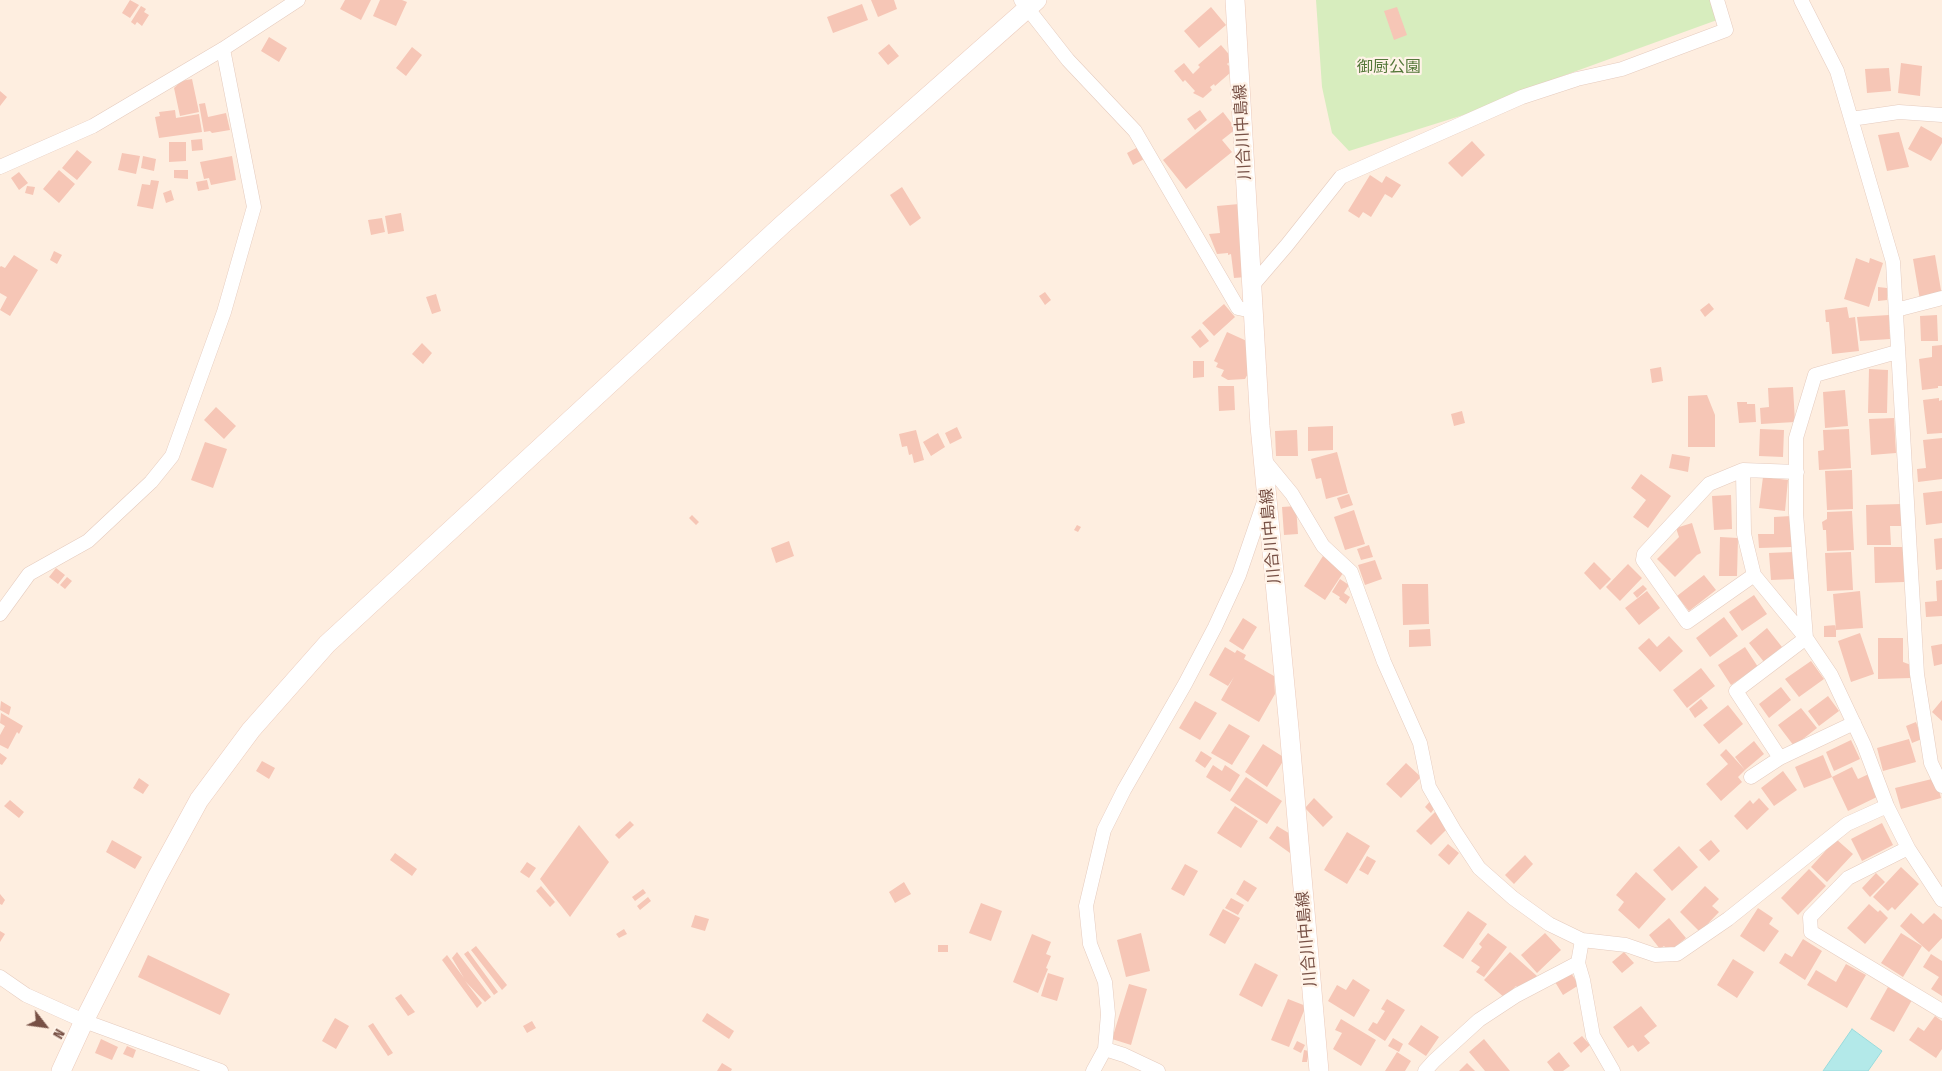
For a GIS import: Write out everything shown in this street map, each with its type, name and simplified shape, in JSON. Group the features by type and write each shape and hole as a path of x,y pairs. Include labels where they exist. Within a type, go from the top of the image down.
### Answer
{"street":[{"path":"0,167 93,126 224,49 298,0"},
{"name":"川合川中島線","path":"1235,0 1252,311 1319,1071"},
{"path":"1251,287 1287,245 1340,177 1522,97 1577,78 1622,69 1726,30 1717,0"},
{"path":"1801,0 1837,71 1893,262 1917,674 1931,763 1942,786"},
{"path":"61,1071 84,1021 157,877 199,800 251,730 327,644 782,225 1028,3 1068,60 1135,131 1238,308 1252,311"},
{"path":"0,614 29,574 88,540 151,482 172,456 224,312 254,207 224,49"},
{"path":"1851,119 1899,112 1942,115"},
{"path":"1896,310 1942,298"},
{"path":"1806,638 1796,513 1796,438 1815,375 1897,352"},
{"path":"1264,460 1292,494 1324,546 1351,572 1384,662 1420,743 1429,787 1454,830 1479,868 1513,898 1549,924 1582,940 1626,945 1655,955 1677,954 1728,919 1846,824 1887,806"},
{"path":"1754,575 1687,622 1643,560 1644,554 1709,484 1743,470 1797,472"},
{"path":"1743,470 1744,534 1754,575 1806,638 1831,675 1854,722 1887,806 1908,848 1942,900"},
{"path":"1093,1071 1105,1048 1108,1014 1105,982 1090,944 1086,906 1104,830 1124,790 1185,684 1215,627 1240,575 1267,491"},
{"path":"1780,758 1736,691 1806,638"},
{"path":"1752,777 1780,758 1854,722"},
{"path":"1908,848 1848,878 1810,917 1811,932 1942,1012"},
{"path":"1582,940 1578,963 1593,1036 1613,1071"},
{"path":"1425,1071 1479,1020 1517,995 1578,963"},
{"path":"0,977 26,995 84,1021 221,1071"},
{"path":"1105,1048 1158,1071"}],"green space":[{"name":"御厨公園","path":"1316,0 1710,0 1717,20 1513,94 1473,112 1349,151 1332,133 1322,87"}],"water":[{"path":"1852,1029 1882,1051 1868,1071 1823,1071"}],"building":[{"path":"130,0 139,5 130,18 122,13"},
{"path":"345,0 371,0 361,20 340,9"},
{"path":"380,0 402,0 407,2 396,26 373,16"},
{"path":"871,0 894,0 897,9 878,17"},
{"path":"862,4 868,20 833,33 827,17"},
{"path":"141,6 146,9 144,12 149,15 142,26 137,22 135,25 131,22"},
{"path":"1211,7 1226,25 1199,48 1184,31"},
{"path":"1397,7 1407,35 1394,40 1384,11"},
{"path":"269,37 287,48 279,62 261,51"},
{"path":"889,44 899,56 888,65 878,53"},
{"path":"1221,45 1233,59 1227,64 1231,68 1230,73 1215,86 1214,84 1210,87 1212,90 1203,98 1193,93 1195,91 1185,80 1183,82 1174,71 1184,63 1193,74 1200,67 1198,65"},
{"path":"412,47 422,55 406,76 396,68"},
{"path":"1901,63 1922,66 1920,96 1898,93"},
{"path":"1889,68 1891,91 1867,93 1865,69"},
{"path":"192,79 199,112 180,116 174,88 181,81"},
{"path":"0,91 7,97 0,106"},
{"path":"205,103 208,117 226,113 230,130 212,133 210,131 204,132 199,104"},
{"path":"175,110 176,118 199,114 202,132 159,138 155,117 160,116 159,112"},
{"path":"1200,110 1207,120 1195,130 1187,119"},
{"path":"1223,112 1236,129 1222,140 1232,152 1186,189 1163,160"},
{"path":"1921,126 1942,138 1942,143 1931,161 1908,149"},
{"path":"1899,132 1909,167 1887,171 1878,135"},
{"path":"202,139 203,150 192,151 191,140"},
{"path":"1472,141 1485,155 1462,177 1448,163"},
{"path":"169,142 186,142 186,161 169,162"},
{"path":"1140,146 1146,158 1133,165 1127,153"},
{"path":"77,150 92,162 77,180 62,168"},
{"path":"122,153 140,156 136,174 118,170"},
{"path":"143,156 156,159 154,171 141,168"},
{"path":"232,156 236,180 211,185 209,178 204,179 200,162"},
{"path":"59,170 75,184 59,203 43,189"},
{"path":"174,170 188,170 188,179 174,178"},
{"path":"19,172 28,183 19,190 11,178"},
{"path":"1370,175 1382,183 1386,176 1401,185 1392,198 1385,194 1371,217 1363,212 1359,218 1348,211"},
{"path":"151,180 159,181 153,209 137,206 142,184 150,185"},
{"path":"207,180 209,189 198,191 196,182"},
{"path":"27,186 35,187 33,195 25,193"},
{"path":"902,187 921,218 910,226 890,195"},
{"path":"171,190 174,200 166,203 163,193"},
{"path":"1239,204 1246,277 1234,278 1231,254 1217,254 1209,234 1220,233 1217,206"},
{"path":"401,213 404,231 388,234 385,216"},
{"path":"382,218 385,232 371,235 368,220"},
{"path":"54,251 62,255 57,264 50,260"},
{"path":"14,255 38,270 10,316 0,310 7,297 0,293 0,267 5,268"},
{"path":"1935,255 1942,296 1920,300 1913,259"},
{"path":"1856,258 1869,263 1870,258 1883,263 1869,307 1844,299"},
{"path":"1878,287 1887,288 1887,300 1878,301"},
{"path":"1045,292 1051,300 1045,305 1039,296"},
{"path":"436,294 441,311 432,314 426,297"},
{"path":"1709,303 1714,309 1705,317 1700,310"},
{"path":"1224,304 1235,317 1214,336 1202,323"},
{"path":"1847,307 1849,318 1855,317 1859,351 1832,354 1829,322 1826,322 1825,310"},
{"path":"1889,315 1890,339 1860,341 1857,317"},
{"path":"1937,315 1938,341 1921,341 1920,316"},
{"path":"1200,329 1209,341 1200,348 1191,337"},
{"path":"1227,332 1249,342 1250,370 1245,379 1228,380 1221,376 1224,370 1216,367 1218,363 1214,361"},
{"path":"422,343 432,353 423,364 412,354"},
{"path":"1942,345 1942,386 1922,390 1919,359 1932,357 1932,346"},
{"path":"1193,361 1204,361 1204,377 1193,378"},
{"path":"1661,367 1663,381 1652,383 1650,369"},
{"path":"1869,369 1888,370 1887,413 1868,413"},
{"path":"1218,386 1234,386 1235,410 1219,411"},
{"path":"1793,387 1795,422 1761,424 1760,408 1769,407 1768,388"},
{"path":"1845,390 1848,426 1825,428 1823,392"},
{"path":"1707,395 1715,415 1715,447 1688,447 1688,396"},
{"path":"1939,398 1939,401 1942,400 1942,433 1927,434 1923,400"},
{"path":"1737,402 1755,404 1756,422 1739,423"},
{"path":"216,407 236,426 224,439 204,420"},
{"path":"1462,411 1465,423 1454,426 1451,414"},
{"path":"1894,418 1896,453 1871,455 1869,419"},
{"path":"1333,426 1333,450 1308,451 1308,427"},
{"path":"957,427 962,438 950,444 945,433"},
{"path":"1760,429 1784,430 1783,457 1759,456"},
{"path":"1849,429 1851,468 1819,470 1818,451 1824,450 1823,430"},
{"path":"916,430 924,460 914,463 912,454 909,455 907,446 902,447 899,434"},
{"path":"1297,430 1298,456 1276,456 1275,431"},
{"path":"938,433 945,447 931,456 923,442"},
{"path":"1942,438 1942,479 1918,482 1917,469 1926,468 1923,440"},
{"path":"205,442 227,449 213,488 191,480"},
{"path":"1337,452 1348,493 1326,499 1321,478 1316,479 1311,459"},
{"path":"1672,454 1690,457 1688,472 1669,468"},
{"path":"1852,470 1853,509 1827,510 1825,471"},
{"path":"1641,474 1671,496 1648,528 1633,517 1646,500 1631,488"},
{"path":"1763,477 1788,480 1785,511 1759,508"},
{"path":"1942,491 1942,523 1926,525 1923,493"},
{"path":"1349,494 1353,505 1341,509 1337,498"},
{"path":"1731,495 1732,529 1714,530 1712,496"},
{"path":"1901,504 1902,526 1890,526 1891,545 1867,545 1866,505"},
{"path":"1296,506 1298,534 1284,535 1282,507"},
{"path":"1354,510 1365,544 1345,550 1334,517"},
{"path":"1852,511 1854,550 1827,551 1826,530 1823,530 1822,522 1827,519 1827,512"},
{"path":"692,515 699,522 696,525 689,518"},
{"path":"1791,516 1792,547 1759,548 1758,534 1774,534 1774,517"},
{"path":"1692,523 1701,553 1675,577 1657,559 1679,537 1676,528"},
{"path":"1077,525 1081,527 1078,532 1074,530"},
{"path":"1720,537 1738,538 1737,576 1719,576"},
{"path":"1942,538 1942,569 1936,570 1934,539"},
{"path":"789,541 794,556 776,563 771,548"},
{"path":"1369,545 1373,557 1361,560 1357,549"},
{"path":"1874,547 1904,547 1904,582 1875,583"},
{"path":"1794,552 1795,579 1771,580 1769,553"},
{"path":"1851,552 1853,590 1827,591 1825,553"},
{"path":"1323,556 1345,570 1325,600 1304,586"},
{"path":"1375,560 1382,579 1365,585 1358,565"},
{"path":"1594,562 1611,579 1600,590 1584,573"},
{"path":"1628,564 1642,578 1620,601 1606,587"},
{"path":"56,568 65,575 58,584 49,577"},
{"path":"1704,575 1716,590 1689,611 1677,596"},
{"path":"67,577 72,581 65,589 60,585"},
{"path":"1340,579 1349,585 1344,593 1350,597 1346,604 1332,592"},
{"path":"1942,580 1942,616 1926,617 1925,602 1937,601 1936,581"},
{"path":"1402,584 1428,584 1429,624 1403,625"},
{"path":"1643,585 1647,589 1637,598 1633,593"},
{"path":"1647,591 1660,608 1639,625 1625,608"},
{"path":"1860,591 1863,628 1836,630 1833,594"},
{"path":"1754,595 1767,614 1742,631 1729,612"},
{"path":"1724,617 1738,636 1710,657 1696,638"},
{"path":"1243,618 1257,627 1243,650 1229,641"},
{"path":"1836,625 1836,637 1824,637 1824,626"},
{"path":"1767,628 1782,647 1764,662 1749,643"},
{"path":"1430,629 1431,646 1409,647 1409,630"},
{"path":"1860,633 1874,674 1851,682 1838,641"},
{"path":"1669,636 1683,651 1660,672 1638,648 1649,638 1657,647"},
{"path":"1878,638 1903,638 1903,662 1911,665 1911,678 1878,679"},
{"path":"1942,644 1942,664 1934,666 1931,646"},
{"path":"1225,647 1235,653 1237,650 1246,655 1244,659 1274,676 1275,694 1259,722 1221,700 1234,677 1228,686 1209,675"},
{"path":"1745,647 1758,667 1731,685 1718,665"},
{"path":"1811,661 1824,679 1799,697 1785,679"},
{"path":"1701,668 1715,686 1687,708 1673,690"},
{"path":"1781,687 1791,700 1769,718 1759,704"},
{"path":"1828,696 1839,711 1819,726 1808,711"},
{"path":"1701,699 1708,708 1695,718 1689,709"},
{"path":"1942,700 1942,721 1932,712"},
{"path":"1,701 11,707 9,715 0,710"},
{"path":"1195,701 1217,713 1200,740 1179,728"},
{"path":"1728,705 1743,724 1719,744 1703,725"},
{"path":"1801,708 1817,728 1794,746 1778,725"},
{"path":"1,713 23,726 19,734 17,732 8,749 0,745 0,735 5,726 0,723"},
{"path":"1916,722 1922,739 1912,743 1906,726"},
{"path":"1229,724 1250,736 1232,765 1211,753"},
{"path":"1909,739 1916,762 1883,771 1877,748"},
{"path":"1851,740 1860,759 1834,771 1826,752"},
{"path":"1754,741 1764,754 1745,770 1735,757"},
{"path":"1263,744 1285,758 1267,787 1245,772"},
{"path":"1726,749 1745,770 1738,777 1742,782 1721,801 1706,784 1728,764 1720,755"},
{"path":"1201,751 1212,758 1205,768 1195,761"},
{"path":"0,753 7,758 2,765 0,764"},
{"path":"1823,755 1832,777 1804,788 1795,767"},
{"path":"262,761 275,768 269,779 256,771"},
{"path":"1406,763 1421,777 1401,798 1386,784"},
{"path":"1213,765 1222,771 1225,765 1240,775 1230,792 1206,777"},
{"path":"1852,767 1858,779 1871,773 1881,795 1848,811 1832,777"},
{"path":"1783,771 1797,790 1774,806 1761,788"},
{"path":"1246,777 1282,801 1267,824 1230,800"},
{"path":"139,778 149,785 143,794 133,788"},
{"path":"1936,778 1941,798 1901,809 1895,788"},
{"path":"1314,798 1333,817 1323,827 1305,808"},
{"path":"1759,798 1769,809 1747,830 1734,816 1750,800 1753,804"},
{"path":"1432,799 1438,804 1431,813 1425,807"},
{"path":"10,800 24,812 19,818 4,806"},
{"path":"1235,806 1258,821 1241,848 1217,833"},
{"path":"1435,812 1450,826 1431,845 1416,831"},
{"path":"630,821 634,825 619,839 615,835"},
{"path":"1882,823 1893,845 1862,861 1851,839"},
{"path":"579,825 609,862 570,917 540,879"},
{"path":"1277,826 1292,835 1290,853 1269,838"},
{"path":"1347,832 1370,846 1347,884 1324,870"},
{"path":"1836,839 1853,854 1827,882 1811,867"},
{"path":"112,840 142,857 135,869 106,852"},
{"path":"1711,840 1720,851 1709,861 1699,850"},
{"path":"1448,844 1459,853 1449,865 1438,855"},
{"path":"1679,846 1698,867 1672,891 1653,870"},
{"path":"395,853 417,869 412,876 390,860"},
{"path":"1525,855 1533,864 1514,884 1505,875"},
{"path":"1367,856 1376,861 1368,875 1359,870"},
{"path":"527,862 536,868 529,878 520,872"},
{"path":"1185,864 1198,871 1184,896 1171,889"},
{"path":"1901,867 1919,884 1895,910 1892,907 1888,911 1873,897"},
{"path":"1809,869 1826,886 1798,915 1781,898"},
{"path":"1636,872 1666,899 1639,929 1618,910 1624,902 1616,895"},
{"path":"1876,873 1885,882 1870,897 1862,888"},
{"path":"1244,880 1257,888 1248,902 1236,894"},
{"path":"904,882 911,894 895,903 889,892"},
{"path":"541,886 555,902 550,907 536,891"},
{"path":"1705,886 1719,899 1712,906 1719,912 1700,932 1680,912"},
{"path":"643,889 646,893 635,901 632,897"},
{"path":"0,894 5,900 2,905 0,904"},
{"path":"648,897 651,901 640,910 637,906"},
{"path":"1231,898 1244,905 1238,915 1225,908"},
{"path":"981,903 1002,911 991,941 969,933"},
{"path":"1869,904 1878,912 1880,910 1888,918 1865,944 1847,928"},
{"path":"1758,908 1773,918 1769,924 1779,931 1764,952 1740,936"},
{"path":"1223,909 1240,918 1225,944 1209,935"},
{"path":"1468,911 1487,924 1463,959 1443,946"},
{"path":"1911,913 1923,924 1934,913 1942,920 1942,938 1929,952 1900,926"},
{"path":"695,915 709,919 705,931 691,927"},
{"path":"1669,918 1686,938 1669,952 1664,946 1660,949 1649,935"},
{"path":"624,929 627,934 619,938 616,934"},
{"path":"0,931 5,934 0,942"},
{"path":"1141,933 1150,971 1126,977 1117,940"},
{"path":"1488,933 1507,947 1484,977 1476,972 1480,967 1471,961 1482,947 1479,944"},
{"path":"1545,933 1561,950 1537,973 1521,955"},
{"path":"1901,933 1922,946 1903,977 1881,963"},
{"path":"1032,934 1051,942 1046,954 1051,956 1046,968 1048,969 1038,993 1013,982"},
{"path":"1803,939 1822,951 1805,980 1779,963 1785,953 1792,957"},
{"path":"938,945 948,945 948,952 938,952"},
{"path":"476,946 507,985 502,990 471,950"},
{"path":"468,951 498,992 494,995 464,954"},
{"path":"457,952 491,997 485,1002 465,981 482,1003 477,1008 442,960 447,955 464,978 452,958"},
{"path":"1510,952 1537,976 1532,982 1519,989 1516,986 1505,998 1484,980"},
{"path":"1624,952 1634,963 1622,973 1612,962"},
{"path":"1931,954 1942,961 1942,996 1931,989 1939,977 1923,967"},
{"path":"148,955 230,994 220,1015 138,977"},
{"path":"1733,959 1754,972 1737,998 1717,985"},
{"path":"1255,963 1278,975 1262,1007 1239,995"},
{"path":"1846,964 1866,975 1847,1008 1807,985 1816,970 1836,982"},
{"path":"1048,973 1064,978 1057,1001 1041,996"},
{"path":"1571,973 1579,985 1563,995 1555,982"},
{"path":"1353,979 1370,990 1354,1017 1328,1001 1337,985 1346,990"},
{"path":"1129,984 1147,989 1131,1045 1112,1039"},
{"path":"1888,987 1912,1000 1894,1032 1870,1019"},
{"path":"401,994 415,1012 408,1016 395,998"},
{"path":"1288,999 1306,1006 1289,1047 1271,1040"},
{"path":"1387,999 1405,1010 1385,1041 1368,1030 1373,1022 1377,1024 1385,1011 1381,1009"},
{"path":"1641,1006 1657,1026 1644,1036 1650,1043 1638,1052 1633,1045 1628,1048 1613,1027"},
{"path":"707,1013 734,1031 729,1039 702,1021"},
{"path":"1935,1016 1942,1021 1942,1049 1936,1058 1909,1040 1918,1027 1924,1031"},
{"path":"335,1018 349,1026 336,1049 322,1041"},
{"path":"1341,1019 1376,1040 1361,1066 1333,1049 1342,1033 1335,1030"},
{"path":"532,1021 536,1028 527,1033 523,1026"},
{"path":"373,1023 393,1053 388,1056 368,1026"},
{"path":"1421,1025 1439,1037 1426,1056 1408,1044"},
{"path":"1582,1036 1590,1045 1581,1053 1573,1043"},
{"path":"1393,1038 1403,1044 1399,1052 1388,1046"},
{"path":"101,1039 118,1047 112,1060 95,1053"},
{"path":"1484,1039 1510,1071 1485,1071 1469,1052"},
{"path":"1297,1041 1305,1045 1301,1053 1293,1049"},
{"path":"127,1046 136,1050 133,1058 123,1054"},
{"path":"1304,1050 1309,1051 1307,1062 1302,1062"},
{"path":"1397,1052 1411,1061 1405,1071 1385,1071"},
{"path":"1559,1052 1570,1066 1563,1071 1554,1071 1547,1062"},
{"path":"722,1063 732,1069 731,1071 717,1071"},
{"path":"1467,1063 1475,1071 1459,1071"}]}
